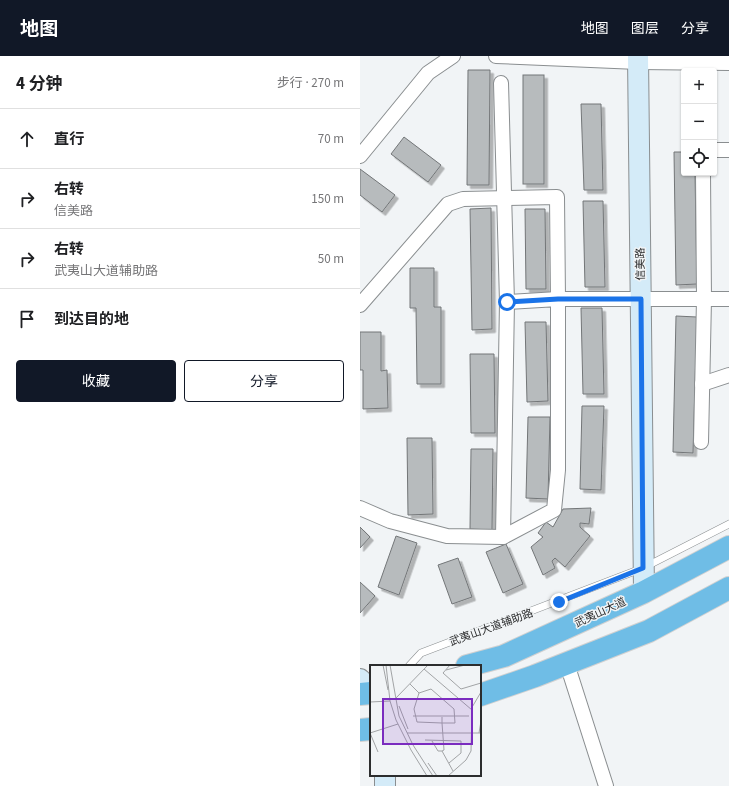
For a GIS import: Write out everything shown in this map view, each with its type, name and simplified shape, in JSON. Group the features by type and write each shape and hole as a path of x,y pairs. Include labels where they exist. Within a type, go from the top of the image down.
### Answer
{"highway":[{"name":"武夷山大道","path":"471,665 504,656 644,592 729,547"},
{"path":"481,694 567,664 649,631 729,588"},
{"path":"360,694 370,691"},
{"path":"360,730 370,729"}],"street":[{"path":"496,56 694,59 729,63"},
{"path":"360,156 428,73 445,58"},
{"name":"信美路","path":"638,59 644,592"},
{"path":"501,83 507,302 504,538"},
{"path":"717,150 729,150"},
{"path":"701,442 704,299 703,176"},
{"path":"360,305 448,204 463,199 557,197 558,470 554,510 504,538 447,536 390,521 360,508"},
{"path":"507,302 558,299 729,299"},
{"path":"702,384 729,375"},
{"path":"567,664 606,786"},
{"path":"360,679 370,690"}],"lane":[{"name":"武夷山大道辅助路","path":"411,665 421,653 643,568 729,524"}],"building":[{"path":"468,70 490,70 489,185 467,185"},
{"path":"523,75 544,75 544,184 523,184"},
{"path":"581,104 601,104 603,190 584,190"},
{"path":"404,137 441,165 428,182 391,154"},
{"path":"674,152 681,152 681,176 695,176 697,284 676,285"},
{"path":"360,169 395,195 382,212 360,195"},
{"path":"583,201 603,201 605,287 585,287"},
{"path":"491,208 492,329 472,330 470,209"},
{"path":"525,209 545,209 546,289 526,289"},
{"path":"410,268 434,268 434,307 441,307 441,384 417,384 416,308 410,308"},
{"path":"581,308 602,308 604,394 583,394"},
{"path":"676,316 697,317 693,453 673,452"},
{"path":"525,322 546,322 548,401 527,402"},
{"path":"360,332 381,332 381,371 387,370 388,408 363,409 363,370 360,370"},
{"path":"470,354 494,354 495,433 471,433"},
{"path":"582,406 604,406 601,490 580,489"},
{"path":"528,417 550,417 548,499 526,498"},
{"path":"407,438 432,438 433,514 408,515"},
{"path":"471,449 493,449 492,530 470,529"},
{"path":"591,508 589,524 580,523 580,527 590,536 565,567 555,558 552,561 555,568 543,575 531,547 543,537 538,533 546,522 553,527 563,509"},
{"path":"360,527 370,537 360,548"},
{"path":"396,536 417,543 399,595 378,587"},
{"path":"506,544 523,584 503,593 486,552"},
{"path":"458,558 472,597 452,604 438,565"},
{"path":"360,582 375,596 360,613"}],"route":[{"path":"507,302 558,299 641,299 643,568 559,602"}]}
